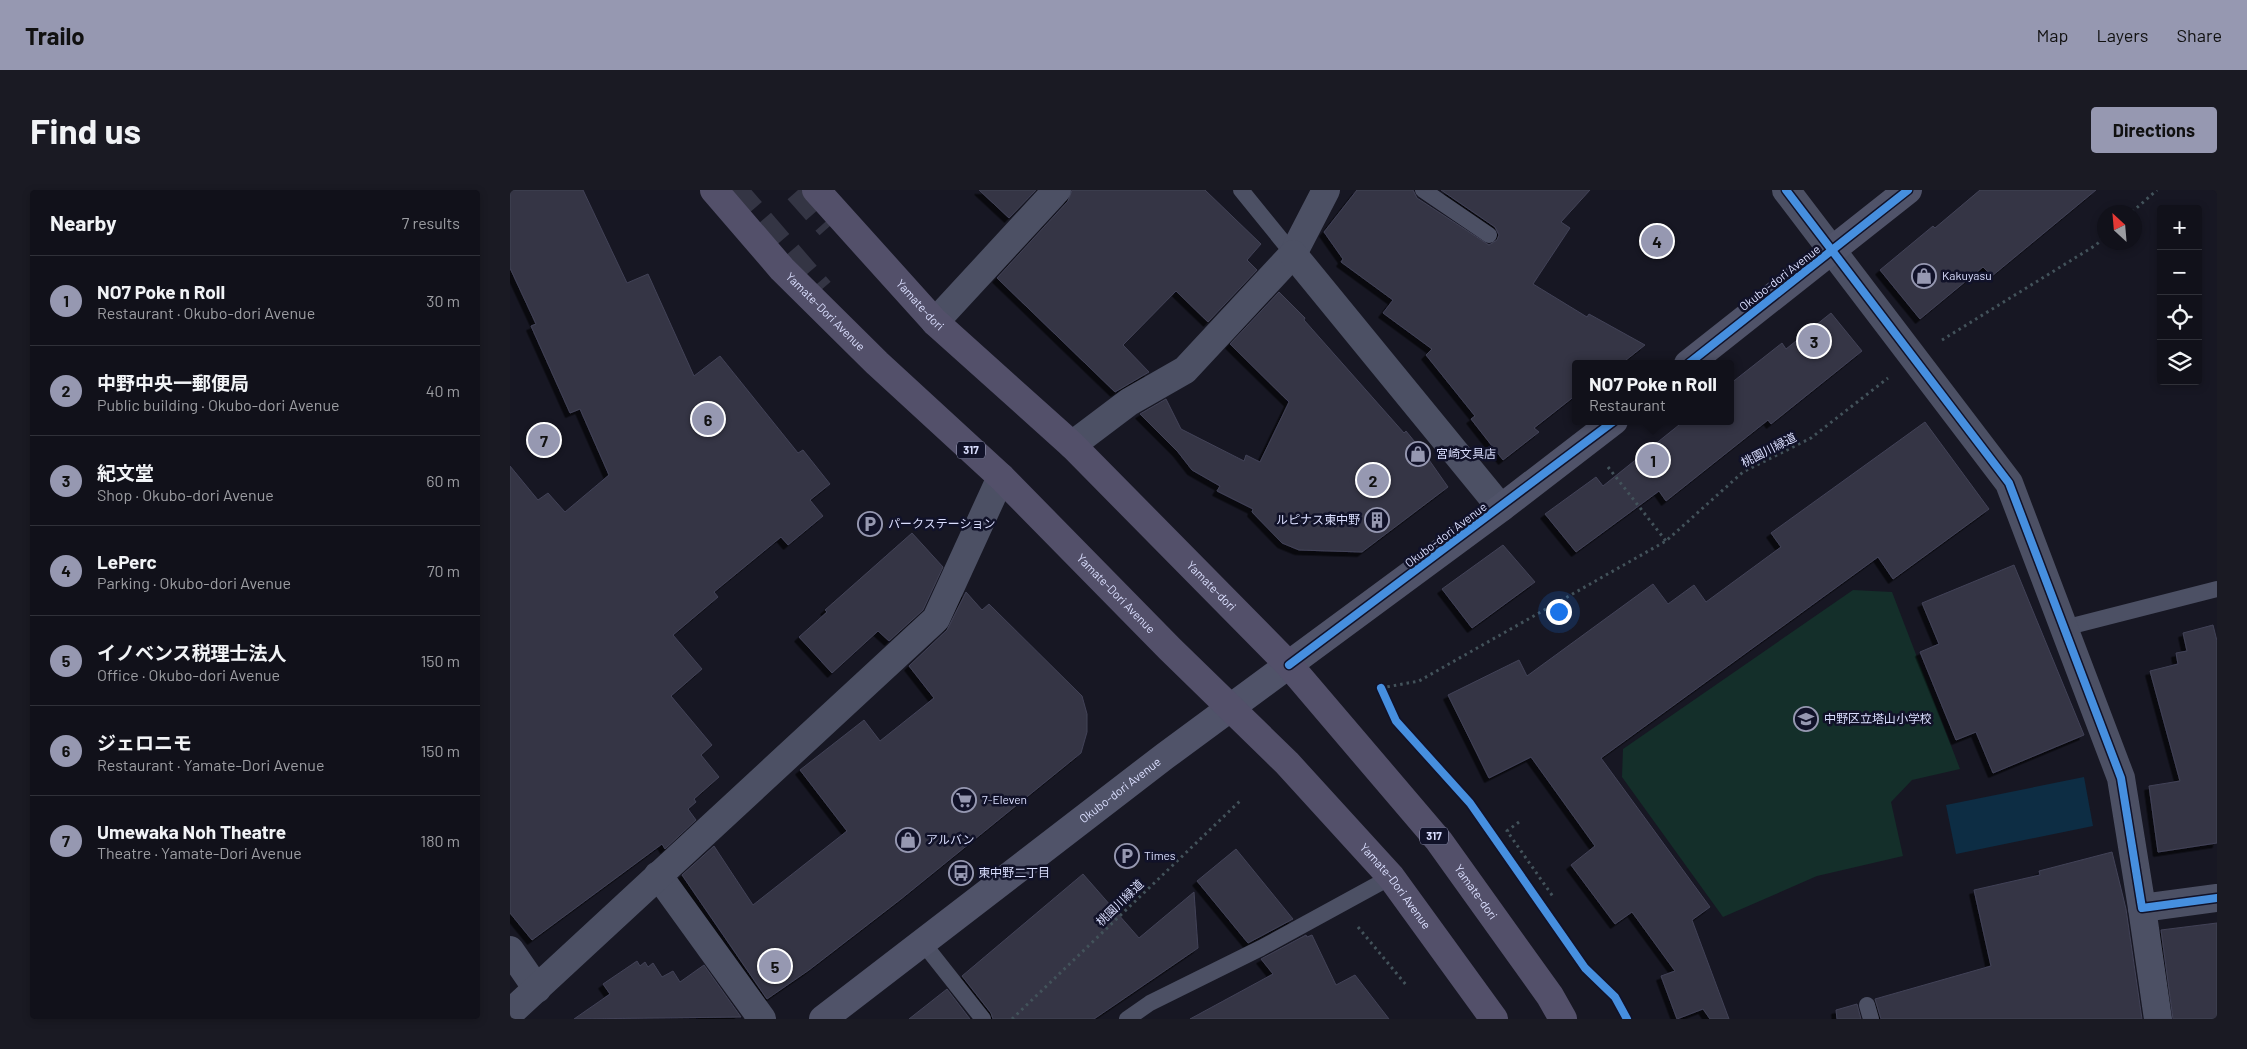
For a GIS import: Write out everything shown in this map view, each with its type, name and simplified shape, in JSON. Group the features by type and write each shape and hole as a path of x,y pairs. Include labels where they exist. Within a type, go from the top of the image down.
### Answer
{"main road":[{"name":"Yamate-Dori Avenue","path":"714,190 782,269 877,363 1001,477 1287,763 1390,877 1494,1019"},
{"name":"Yamate-dori","path":"816,190 935,322 1072,446 1289,665 1439,841 1550,996 1563,1019"},
{"name":"Okubo-dori Avenue","path":"1693,360 1908,190"},
{"name":"Okubo-dori Avenue","path":"823,1019 1230,708 1501,508 1609,425"}],"street":[{"path":"935,322 1057,190"},
{"path":"1072,446 1129,402 1184,370 1293,254 1326,190"},
{"path":"1786,190 1834,250 2009,482 2121,778 2158,1019"},
{"path":"1293,254 1501,508"},
{"path":"510,1013 936,619 1001,477"},
{"path":"658,875 762,1019"},
{"path":"2142,908 2217,898"},
{"path":"510,950 537,989"}],"lane":[{"path":"1241,190 1293,254"},
{"path":"1422,190 1489,235"},
{"path":"2064,628 2217,589"},
{"path":"1127,1019 1150,1003 1261,948 1390,877"},
{"path":"923,943 983,1019"}],"path":[{"path":"2140,205 2157,190"},
{"path":"1588,441 1666,541"},
{"path":"1381,688 1385,696"},
{"path":"1519,822 1507,831 1554,898"},
{"path":"1352,920 1407,986"}],"green space":[{"path":"1853,590 1892,592 1960,769 1912,780 1891,802 1903,856 1817,876 1723,917 1622,777 1623,749"}],"water":[{"path":"2084,777 2093,826 1956,854 1946,805"}],"building":[{"path":"510,190 583,190 627,283 648,274 694,376 720,356 798,453 803,450 830,484 810,500 823,516 788,545 781,537 714,592 718,597 673,635 702,669 671,696 712,745 701,755 719,777 694,799 696,802 688,809 696,820 665,849 662,844 532,940 510,913 510,466 538,500 548,493 565,512 609,475 580,409 570,413 531,326 536,324 510,268"},
{"path":"979,190 1036,190 1009,218"},
{"path":"1072,190 1205,190 1261,244 1247,260 1257,270 1208,322 1176,291 1123,345 1149,372 1115,392 997,278 1068,201"},
{"path":"1357,190 1413,190 1417,198 1489,245 1497,240 1499,235 1495,227 1441,190 1590,190 1561,222 1570,228 1533,284 1587,317 1589,314 1645,345 1626,360 1572,360 1572,398 1534,428 1539,432 1503,460 1471,419 1475,416 1426,355 1432,349 1383,313 1393,300 1341,262 1343,259 1324,232"},
{"path":"1980,190 2096,190 1992,276 1983,267 1920,319 1880,270 1933,226 1935,228"},
{"path":"1279,292 1305,318 1304,320 1404,433 1406,431 1448,487 1362,552 1299,550 1282,543 1252,512 1253,509 1217,491 1220,486 1192,470 1178,452 1140,414 1166,399 1181,429 1244,461 1246,455 1260,462 1289,402 1230,344"},
{"path":"1831,313 1862,351 1771,424 1768,420 1666,501 1659,491 1576,552 1545,514 1596,477 1603,486 1679,425 1734,425 1734,381 1782,343 1786,349"},
{"path":"1925,422 1989,509 1893,579 1878,557 1601,758 1710,907 1692,920 1729,1019 1710,1019 1703,1009 1677,1019 1661,976 1675,971 1632,912 1615,924 1571,865 1595,846 1531,757 1489,778 1448,695 1519,660 1527,676 1653,584 1668,604 1694,585 1706,602 1781,547 1771,533"},
{"path":"912,533 943,567 923,610 889,641 878,631 832,673 799,637 827,612 825,610"},
{"path":"1503,545 1535,582 1472,628 1442,589"},
{"path":"2014,565 2084,735 1993,773 1976,732 1956,740 1920,652 1939,644 1922,603"},
{"path":"966,592 982,610 989,604 1082,696 1087,714 1087,732 1081,753 901,899 809,970 767,999 682,875 714,846 753,905 847,831 800,770 864,720 880,741 934,698 909,666 947,630"},
{"path":"2213,625 2217,641 2217,843 2158,852 2149,786 2180,781 2150,671 2178,664 2176,653 2187,651 2183,633"},
{"path":"1236,849 1293,919 1248,943 1197,881"},
{"path":"2112,852 2126,909 2142,1019 1881,1019 1875,999 1991,966 1974,890 2040,875 2039,871"},
{"path":"1083,874 1139,938 1194,892 1198,948 1094,1019 993,1019 991,1013 962,976"},
{"path":"2217,923 2217,1019 2173,1019 2161,930"},
{"path":"1306,935 1307,937 1312,935 1336,985 1355,975 1389,1019 1190,1019 1273,974 1261,959"},
{"path":"637,961 640,966 645,962 648,967 653,963 662,977 673,971 680,982 704,965 741,1017 574,1019 610,994 603,984"},
{"path":"947,989 970,1019 909,1019"},
{"path":"1857,1004 1861,1019 1837,1019 1836,1010"}],"tunnel":[{"path":"733,190 820,291"},
{"path":"798,190 830,226"}],"cycle path":[{"path":"1786,190 2009,483 2121,778 2142,908 2217,898"},
{"path":"1693,360 1908,190"},
{"path":"1289,665 1609,425"},
{"path":"1381,688 1396,721 1470,803 1585,968 1615,997 1627,1019"}],"place":[{"name":"LePerc","path":"1657,241"},
{"name":"Kakuyasu","path":"1924,276"},
{"name":"紀文堂","path":"1814,341"},
{"name":"ジェロニモ","path":"708,419"},
{"name":"Umewaka Noh Theatre","path":"544,440"},
{"name":"宮崎文具店","path":"1418,454"},
{"name":"NO7 Poke n Roll","path":"1653,460"},
{"name":"中野中央一郵便局","path":"1373,480"},
{"name":"ルピナス東中野","path":"1377,520"},
{"name":"パークステーション","path":"870,524"},
{"name":"中野区立塔山小学校","path":"1806,719"},
{"name":"7-Eleven","path":"964,800"},
{"name":"アルバン","path":"908,840"},
{"name":"Times","path":"1127,856"},
{"name":"東中野二丁目","path":"961,873"},
{"name":"イノベンス税理士法人","path":"775,966"}]}
